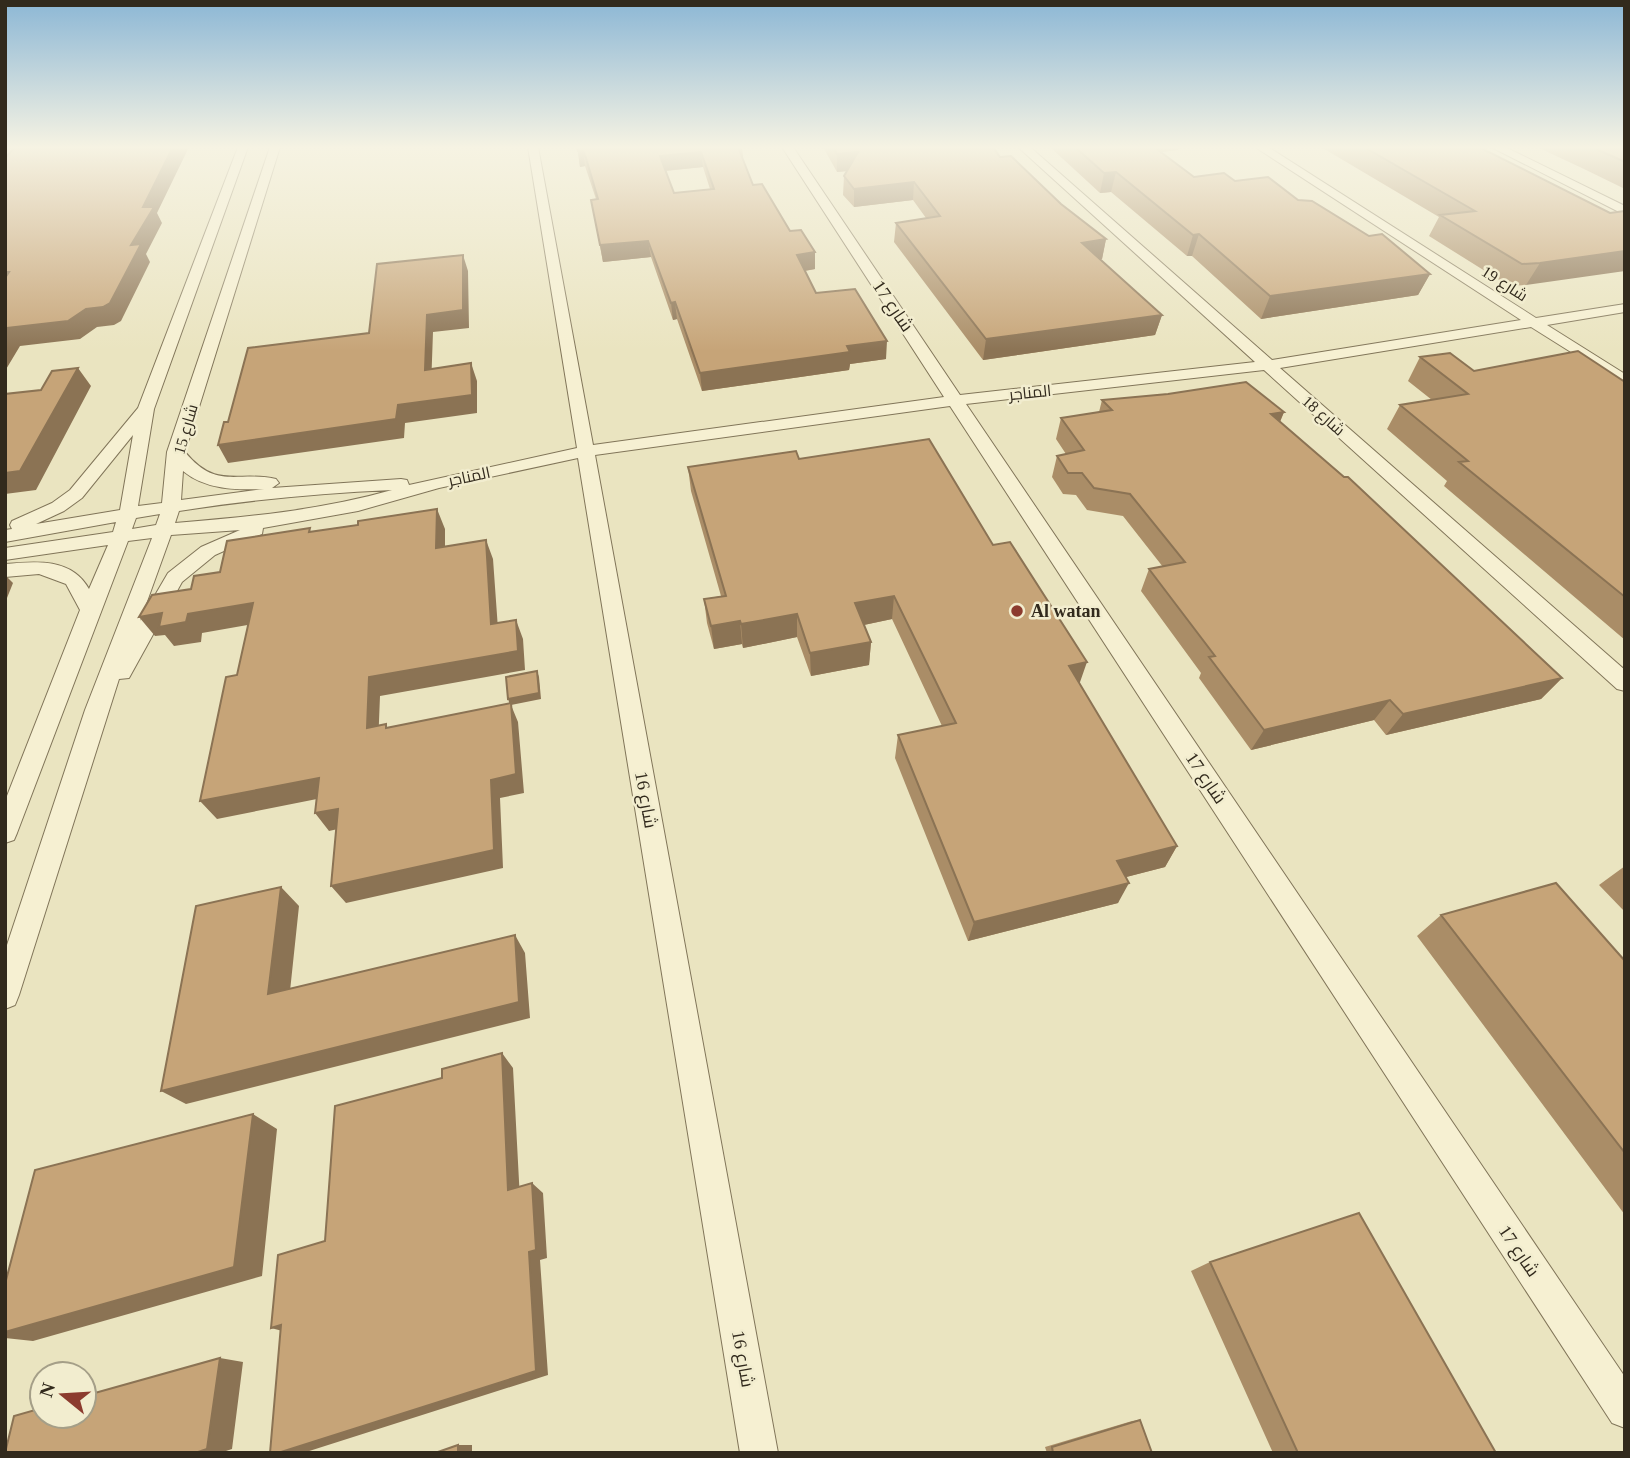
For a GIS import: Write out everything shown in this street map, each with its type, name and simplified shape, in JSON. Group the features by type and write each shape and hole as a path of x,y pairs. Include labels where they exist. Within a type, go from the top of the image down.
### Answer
{"street":[{"path":"5,833 120,538 128,513 146,409 218,215"},
{"name":"شارع 15","path":"5,995 96,710 164,530 171,507 176,452 253,215"},
{"name":"شارع 16","path":"545,215 759,1453"},
{"name":"شارع 17","path":"832,215 1625,1410"},
{"name":"شارع 18","path":"1099,215 1625,683"},
{"name":"شارع 19","path":"1365,215 1625,381"},
{"name":"المناجر","path":"5,554 164,530 274,522 358,505 436,483 585,451 956,400 1268,365 1625,308"},
{"path":"5,530 48,512 76,494 146,409"},
{"name":"المناجر","path":"176,452 192,472 212,480 247,484 436,483"},
{"name":"المناجر","path":"5,536 128,513 365,485"},
{"name":"شارع 15","path":"96,710 133,654 175,579 208,551 274,522"},
{"path":"5,571 41,568 74,580 90,610"}],"building":[{"path":"5,215 149,215 131,245 141,244 110,303 103,307 86,309 68,321 5,330 5,278 9,272 5,272"},
{"path":"594,215 780,215 790,231 801,230 815,252 797,255 816,293 855,289 887,341 847,346 850,352 700,373 675,302 671,303 648,241 600,245"},
{"path":"1075,215 1106,239 1082,243 1162,315 986,339 896,223 940,216"},
{"path":"1169,215 1335,215 1369,236 1382,234 1430,274 1270,296 1199,234 1193,235"},
{"path":"1440,215 1625,215 1625,251 1522,264"},
{"path":"463,255 463,310 427,315 425,370 471,363 472,395 398,405 396,419 218,445 224,422 228,422 248,348 369,333 377,264"},
{"path":"1578,351 1625,382 1625,597 1459,462 1468,461 1400,405 1468,394 1420,357 1450,353 1474,371"},
{"path":"78,368 20,471 5,473 5,394 41,390 52,371"},
{"path":"1246,382 1284,412 1271,414 1344,477 1348,477 1562,678 1403,714 1390,700 1264,730 1209,657 1215,656 1149,569 1185,562 1130,494 1094,488 1082,473 1068,473 1057,456 1084,450 1061,418 1112,410 1102,400 1168,394"},
{"path":"929,439 993,545 1010,542 1087,662 1069,666 1177,846 1117,861 1129,883 974,922 898,735 956,723 894,596 855,603 871,642 810,653 797,614 741,624 740,621 711,626 704,599 726,596 688,467 796,451 799,459"},
{"path":"437,509 436,548 486,540 491,624 516,620 518,651 369,677 367,728 386,724 386,728 511,703 516,774 491,780 494,850 331,886 338,809 315,813 319,778 200,801 226,677 237,675 253,603 188,614 186,622 159,627 162,613 139,617 152,595 191,589 194,576 220,572 227,541 310,528 309,532 358,525 358,521"},
{"path":"537,671 539,693 508,699 506,677"},
{"path":"1556,883 1625,961 1625,1153 1441,915"},
{"path":"281,887 268,994 515,935 519,1002 161,1091 196,906"},
{"path":"502,1053 508,1190 532,1183 536,1250 529,1252 536,1371 278,1453 270,1453 281,1325 271,1328 278,1255 325,1241 335,1106 442,1078 442,1069"},
{"path":"253,1114 234,1267 5,1332 5,1284 35,1170"},
{"path":"1359,1213 1496,1453 1298,1453 1210,1262"},
{"path":"220,1358 207,1449 195,1453 5,1453 14,1416 28,1412 28,1430 98,1430 98,1392"},
{"path":"1140,1420 1152,1453 1053,1453 1052,1447"},
{"path":"458,1445 458,1453 435,1453"}],"place":[{"name":"Al watan","path":"1017,611"}]}
